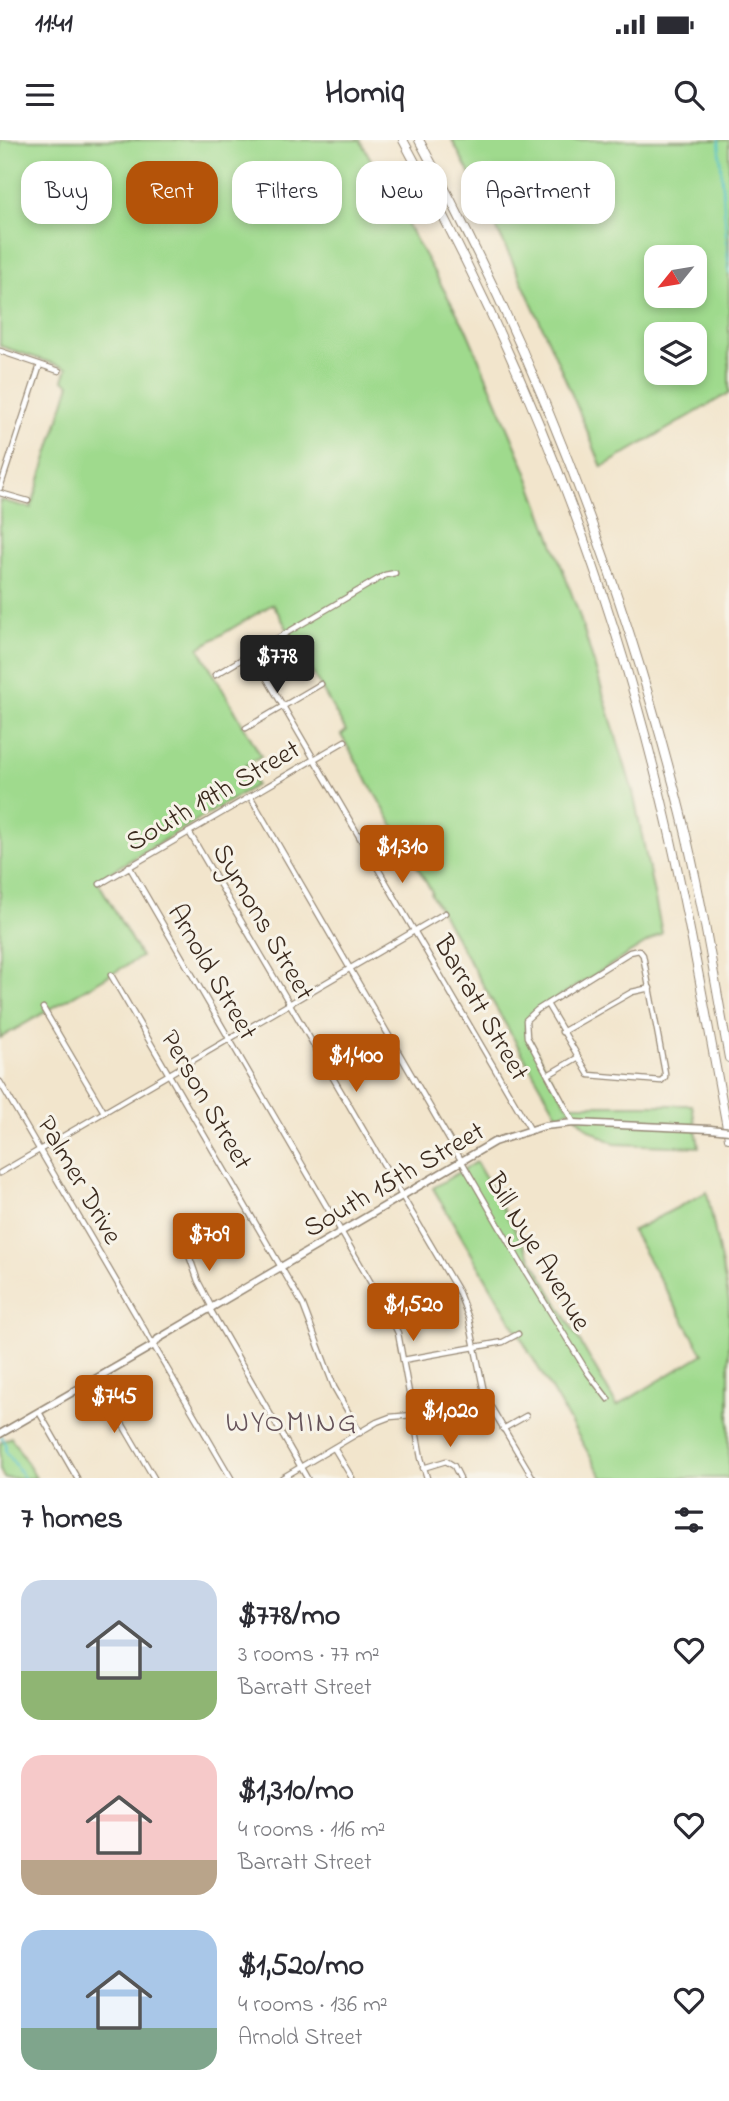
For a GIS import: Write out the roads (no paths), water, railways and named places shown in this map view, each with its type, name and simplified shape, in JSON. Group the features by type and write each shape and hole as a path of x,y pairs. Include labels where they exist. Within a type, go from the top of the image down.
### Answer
{"highway":[{"path":"403,140 440,208 499,332 553,459 593,568 634,698 670,834 729,1138"},
{"path":"419,140 474,244 527,358 568,456 606,561 636,653 681,816 729,1058"}],"main road":[{"name":"South 15th Street","path":"2,1433 494,1142 530,1129 574,1122 729,1130"}],"street":[{"path":"0,351 59,371"},
{"path":"28,501 0,491 40,365"},
{"path":"215,675 385,575 395,573"},
{"name":"Barratt Street","path":"252,653 530,1129"},
{"path":"246,728 321,684"},
{"name":"South 19th Street","path":"100,884 345,741"},
{"name":"Bill Nye Avenue","path":"250,796 527,1274 588,1373 608,1399"},
{"name":"Symons Street","path":"189,831 459,1293 469,1319 485,1397 533,1478"},
{"name":"Arnold Street","path":"129,866 389,1314 398,1333 427,1478"},
{"path":"0,1173 445,913"},
{"path":"547,1004 577,1058 592,1077 658,1082 663,1080 665,1073 645,961 639,950 630,952 547,1004 526,1020 525,1031 574,1122"},
{"name":"Person Street","path":"111,975 310,1318 334,1387 360,1433"},
{"path":"562,1032 632,992 650,988"},
{"path":"43,1007 104,1112"},
{"path":"548,1075 577,1058"},
{"name":"Palmer Drive","path":"0,1082 231,1478"},
{"path":"186,1247 211,1308 307,1478"},
{"path":"403,1360 503,1342 518,1334"},
{"path":"96,1379 154,1478"},
{"path":"39,1412 77,1478"},
{"path":"282,1478 390,1418 413,1415"},
{"path":"503,1429 526,1416"},
{"path":"334,1448 352,1478"},
{"path":"423,1468 446,1461 454,1466 460,1478"}],"waterway":[{"path":"719,140 729,273"},
{"path":"1,1436 6,1444 6,1451 24,1478"}],"district":[{"name":"WYOMING","path":"292,1421"}]}
